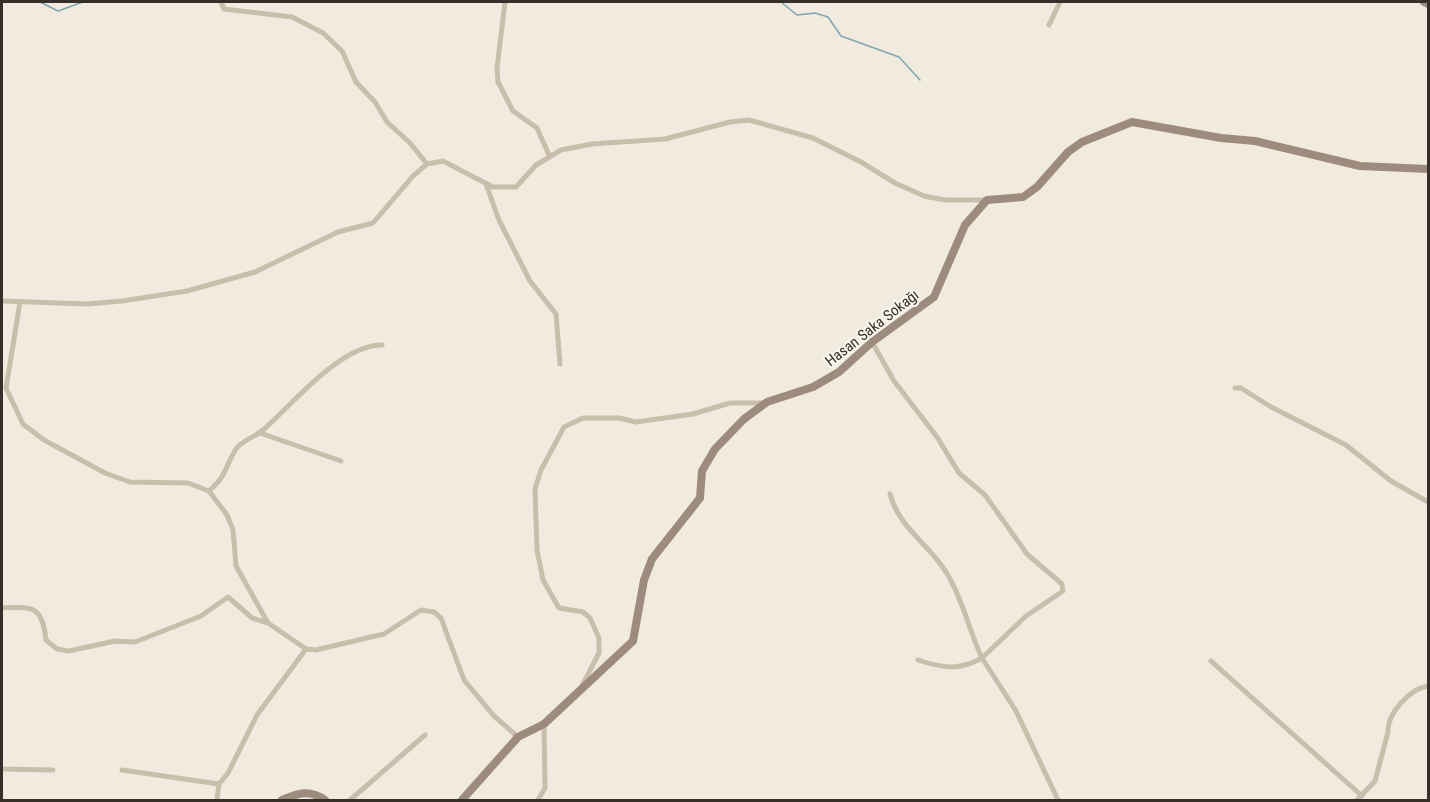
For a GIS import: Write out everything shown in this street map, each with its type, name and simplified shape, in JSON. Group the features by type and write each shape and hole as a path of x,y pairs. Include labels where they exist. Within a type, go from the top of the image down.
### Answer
{"street":[{"path":"221,2 224,9 292,16 323,33 342,51 356,82 375,102 387,122 410,143 427,164"},
{"path":"505,2 497,68 498,82 513,111 537,128 549,155"},
{"path":"1049,25 1060,2"},
{"path":"1424,2 1428,4"},
{"path":"2,301 88,304 188,291 255,272 338,232 373,223 413,176 427,164 443,161 486,184 501,188 516,187 549,155 578,145 665,139 730,122 757,120 813,138 915,193 939,199 987,200 1023,197 1037,187 1068,152 1082,142 1132,122 1221,138 1255,141 1360,166 1428,169"},
{"path":"486,184 499,220 530,281 556,314 560,364"},
{"name":"Hasan Saka Sokağı","path":"462,801 518,737 544,724 581,687 633,641 644,580 652,559 700,498 702,471 715,449 744,419 767,402 822,382 845,368 872,342 934,297 965,225 987,200"},
{"path":"20,302 6,388 23,424 44,440 105,473 130,482 188,483 209,491 227,515 233,530 236,566 268,623"},
{"path":"872,342 897,386 937,437 959,473 985,495 1028,554 1062,584 1063,591 1026,616 982,658 951,669 918,660"},
{"path":"209,491 223,478 237,447 260,432 332,366 371,345 382,345"},
{"path":"1235,388 1241,388 1271,407 1346,445 1391,481 1428,502"},
{"path":"581,687 599,653 599,638 590,618 583,612 559,608 543,580 537,550 535,489 541,470 564,427 583,418 619,418 636,422 693,414 730,404 767,402"},
{"path":"260,432 341,461"},
{"path":"890,495 901,521 937,559 951,580 982,658 1016,711 1058,801"},
{"path":"2,608 29,607 38,612 44,621 46,640 57,649 69,651 115,641 135,642 201,616 228,597 252,618 268,623 306,649 316,650 384,634 421,610 434,612 441,618 464,680 495,716 518,737"},
{"path":"217,801 219,784 228,773 257,715 306,649"},
{"path":"1211,661 1360,798 1375,780 1388,732 1388,724 1395,710 1417,689 1428,686"},
{"path":"538,801 545,788 544,724"},
{"path":"350,801 425,735"},
{"path":"2,769 53,770"},
{"path":"122,770 219,784"},
{"path":"282,801 298,793 315,793 325,801"}],"waterway":[{"path":"40,2 58,11 83,2"},
{"path":"781,2 797,15 815,13 828,17 841,36 899,57 920,80"}]}
